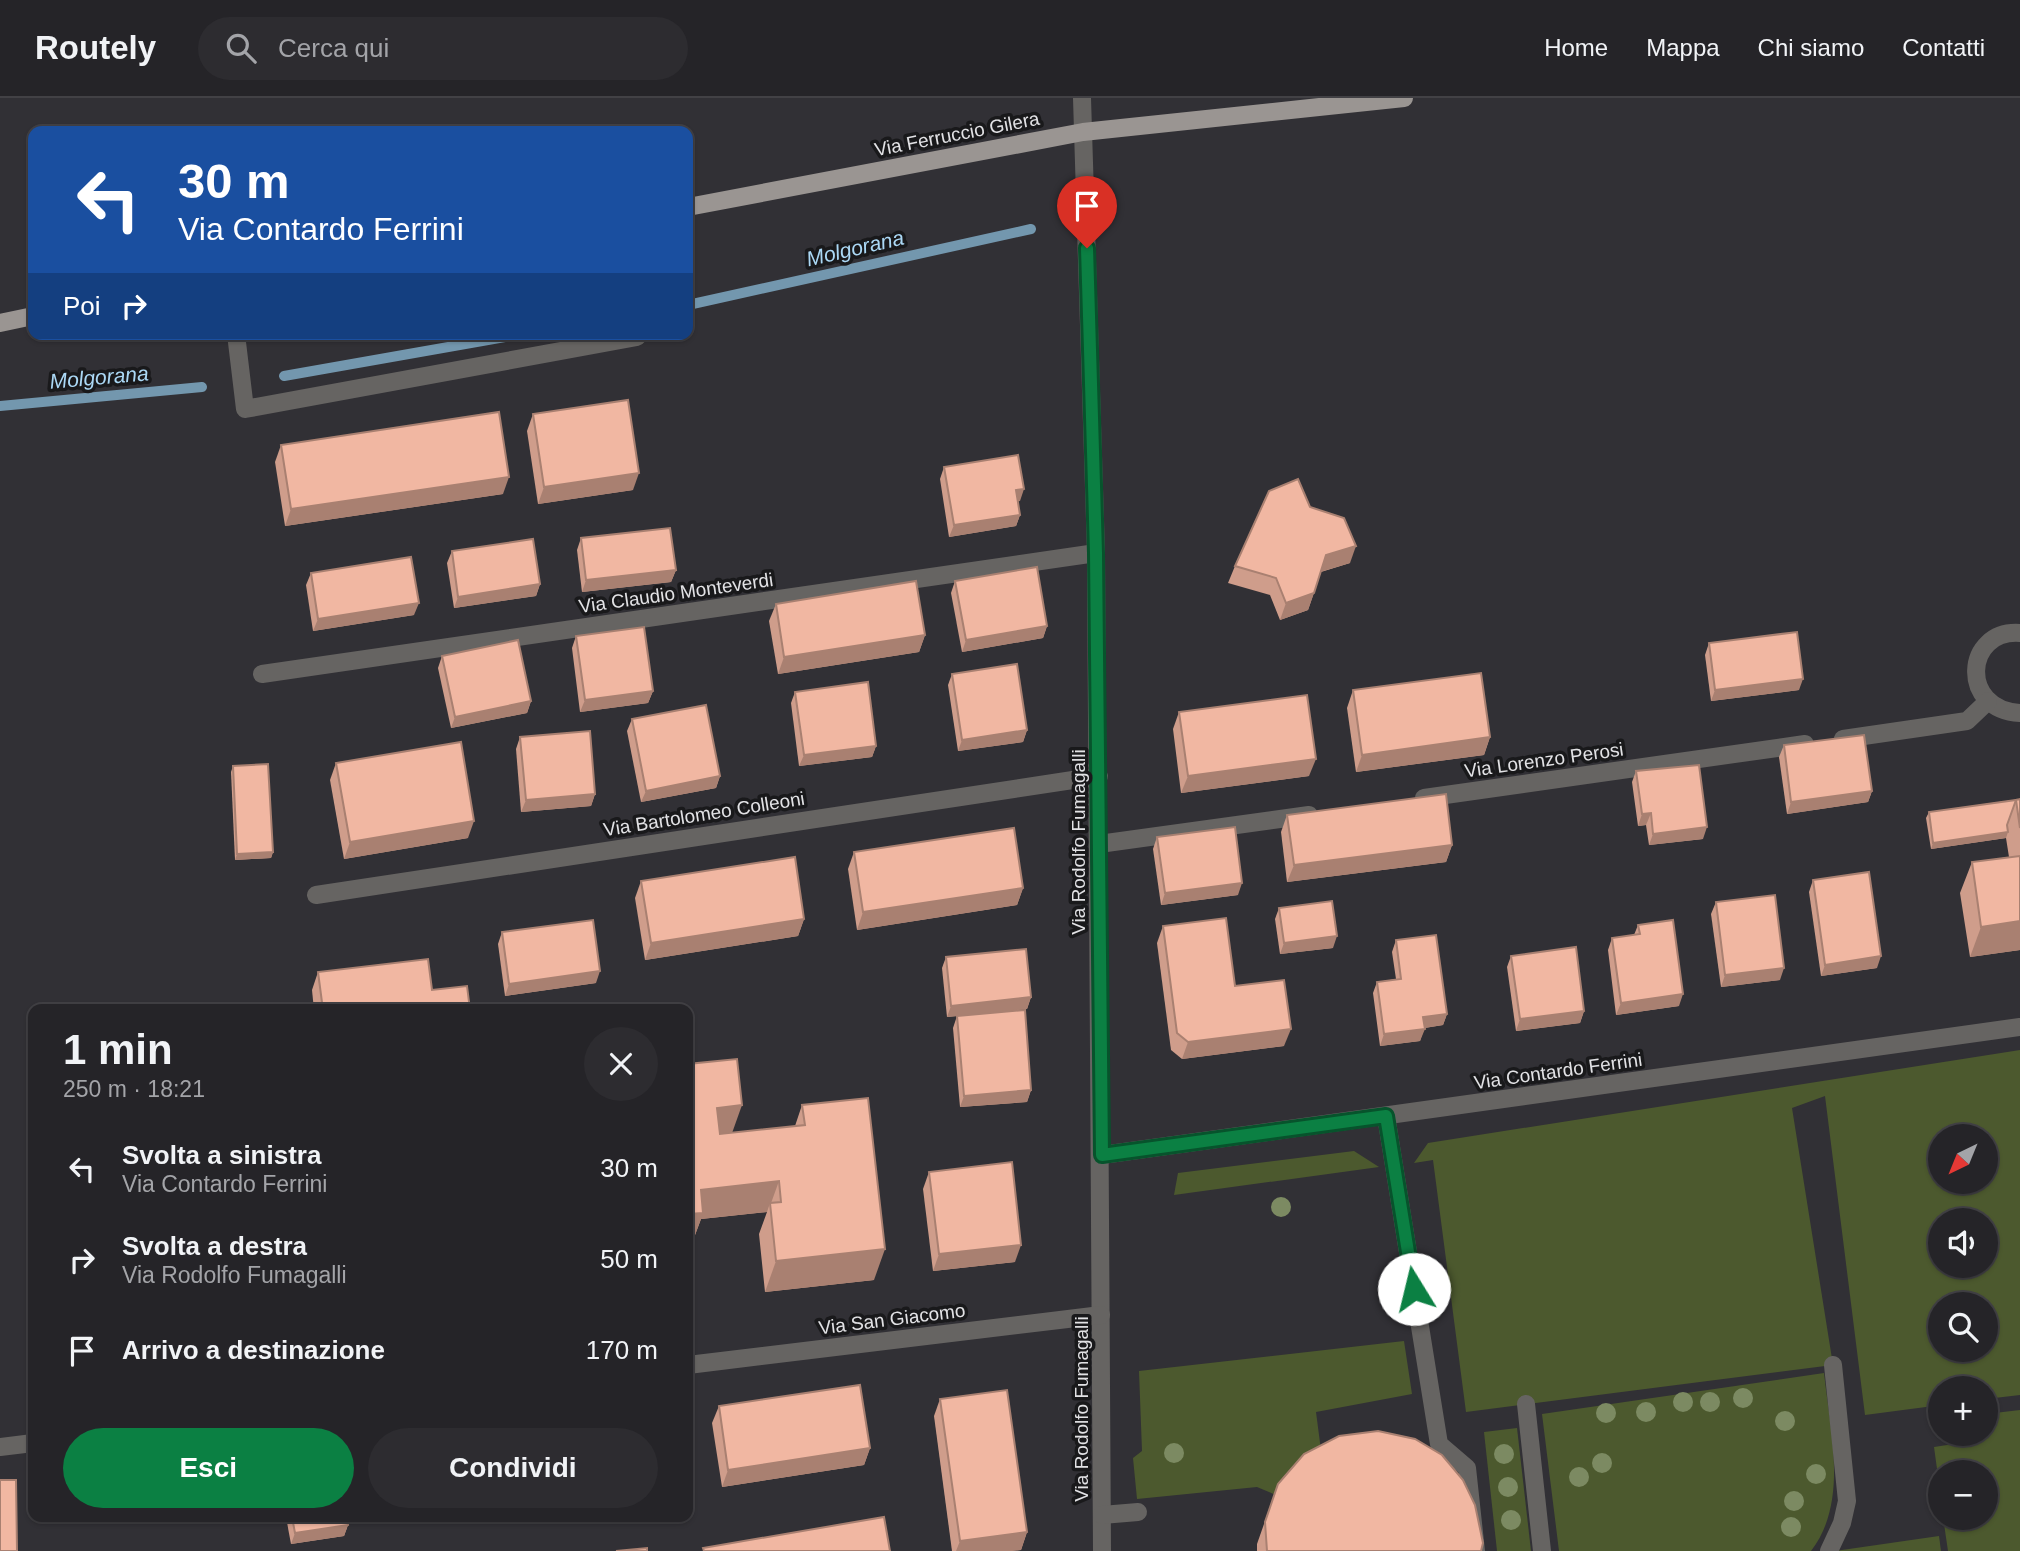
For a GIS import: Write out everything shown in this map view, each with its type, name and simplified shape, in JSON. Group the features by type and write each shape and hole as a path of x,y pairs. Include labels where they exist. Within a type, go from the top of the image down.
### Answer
{"main road":[{"name":"Via Ferruccio Gilera","path":"693,205 1083,132 1404,98"},
{"path":"0,312 28,316"},
{"path":"0,323 28,316"}],"street":[{"name":"Via Rodolfo Fumagalli","path":"1082,98 1096,553 1102,1155 1102,1551"},
{"path":"237,340 245,409 621,340"},
{"name":"Via Claudio Monteverdi","path":"262,674 1096,553"},
{"path":"2020,633 2003,635 1987,645 1979,656 1975,670 1977,683 1988,701 2006,712 2020,713"},
{"name":"Via Lorenzo Perosi","path":"1407,801 1967,721 1988,701"},
{"name":"Via Bartolomeo Colleoni","path":"316,895 1099,776"},
{"path":"1099,844 1325,813"},
{"name":"Via Contardo Ferrini","path":"1102,1155 2020,1027"},
{"path":"1386,1116 1439,1444 1467,1468 1476,1551"},
{"name":"Via San Giacomo","path":"693,1364 1101,1315"},
{"path":"1829,1551 1842,1523 1847,1501 1833,1365"},
{"path":"1526,1404 1542,1551"},
{"path":"0,1447 28,1444"},
{"path":"1102,1515 1138,1512"}],"green space":[{"path":"2020,1050 2020,1395 1998,1398 1998,1376 1928,1376 1928,1407 1865,1415 1825,1096 1792,1108 1833,1365 1466,1412 1433,1160 1414,1163 1428,1143"},
{"path":"1354,1151 1379,1167 1174,1195 1178,1173"},
{"path":"1404,1341 1412,1394 1316,1412 1322,1458 1276,1495 1257,1487 1137,1499 1133,1458 1142,1451 1139,1371"},
{"path":"1824,1373 1833,1441 1833,1488 1830,1511 1823,1532 1811,1551 1559,1551 1542,1414"},
{"path":"2020,1410 2020,1551 1948,1551 1945,1530 1998,1530 1998,1460 1936,1460 1934,1447 1998,1446 1998,1413"},
{"path":"1517,1428 1531,1551 1497,1551 1484,1432"},
{"path":"1939,1536 1941,1551 1835,1551"}],"building":[{"path":"628,400 639,473 544,487 533,414"},
{"path":"499,412 509,477 291,509 281,445"},
{"path":"1018,455 1024,489 1016,490 1020,515 954,525 944,467"},
{"path":"1298,479 1310,507 1344,518 1356,546 1326,555 1314,593 1286,603 1276,578 1235,566 1269,491"},
{"path":"670,528 676,570 586,580 581,538"},
{"path":"533,539 540,584 458,597 452,551"},
{"path":"411,557 419,603 318,619 311,573"},
{"path":"1037,567 1047,626 966,640 955,581"},
{"path":"916,581 925,635 784,657 776,604"},
{"path":"644,627 653,691 585,700 576,636"},
{"path":"1797,632 1803,679 1715,690 1709,643"},
{"path":"518,640 531,701 455,717 442,656"},
{"path":"1017,664 1027,730 962,740 952,674"},
{"path":"1481,673 1490,737 1362,755 1353,690"},
{"path":"868,682 876,746 804,755 795,692"},
{"path":"1307,695 1316,759 1188,776 1179,712"},
{"path":"706,705 720,776 646,791 632,719"},
{"path":"590,731 595,794 526,800 520,737"},
{"path":"1864,735 1872,791 1791,802 1784,745"},
{"path":"461,742 474,821 350,842 336,763"},
{"path":"268,764 273,852 237,854 233,766"},
{"path":"1699,765 1707,827 1653,834 1651,813 1642,814 1636,771"},
{"path":"1446,794 1452,845 1294,865 1287,815"},
{"path":"2020,799 2020,828 2016,800"},
{"path":"2016,800 2007,825 2008,832 1933,843 1929,812"},
{"path":"1235,827 1242,883 1165,893 1157,837"},
{"path":"1014,828 1023,888 863,912 854,852"},
{"path":"2020,856 2020,921 1981,927 1972,862"},
{"path":"795,857 804,919 651,943 641,881"},
{"path":"1869,872 1881,956 1825,965 1813,880"},
{"path":"1775,895 1784,968 1725,975 1716,902"},
{"path":"1332,901 1337,936 1284,943 1279,908"},
{"path":"1226,918 1235,986 1284,980 1291,1029 1188,1042 1177,1033 1163,926"},
{"path":"593,920 600,971 509,984 502,932"},
{"path":"1673,920 1683,994 1621,1003 1612,938 1640,934 1638,925"},
{"path":"1436,935 1447,1014 1423,1017 1425,1029 1384,1034 1377,982 1401,979 1396,940"},
{"path":"1576,947 1584,1011 1520,1019 1511,956"},
{"path":"1026,949 1031,997 951,1006 946,957"},
{"path":"428,959 432,990 467,986 469,1004 322,1004 318,972"},
{"path":"1025,1010 1031,1090 964,1096 957,1016"},
{"path":"737,1059 742,1105 717,1108 720,1134 805,1125 802,1105 868,1098 885,1249 776,1261 770,1203 781,1202 779,1181 701,1190 703,1213 693,1214 693,1063"},
{"path":"1012,1162 1021,1245 939,1254 929,1172"},
{"path":"860,1385 870,1448 728,1470 719,1406"},
{"path":"1007,1390 1027,1532 960,1541 940,1399"},
{"path":"1378,1431 1415,1439 1442,1455 1463,1480 1475,1505 1483,1543 1481,1551 1267,1551 1265,1522 1278,1484 1304,1454 1339,1436"},
{"path":"0,1480 16,1480 17,1551 0,1551"},
{"path":"884,1517 890,1551 704,1551 703,1548"},
{"path":"293,1522 348,1522 348,1525 295,1533"},
{"path":"647,1548 647,1551 616,1551"}],"waterway":[{"name":"Molgorana","path":"693,304 1031,229"},
{"name":"Molgorana","path":"284,376 488,340"},
{"name":"Molgorana","path":"0,406 202,387"}],"route":[{"path":"1087,248 1096,553 1102,1155 1386,1116 1414,1289"}]}
